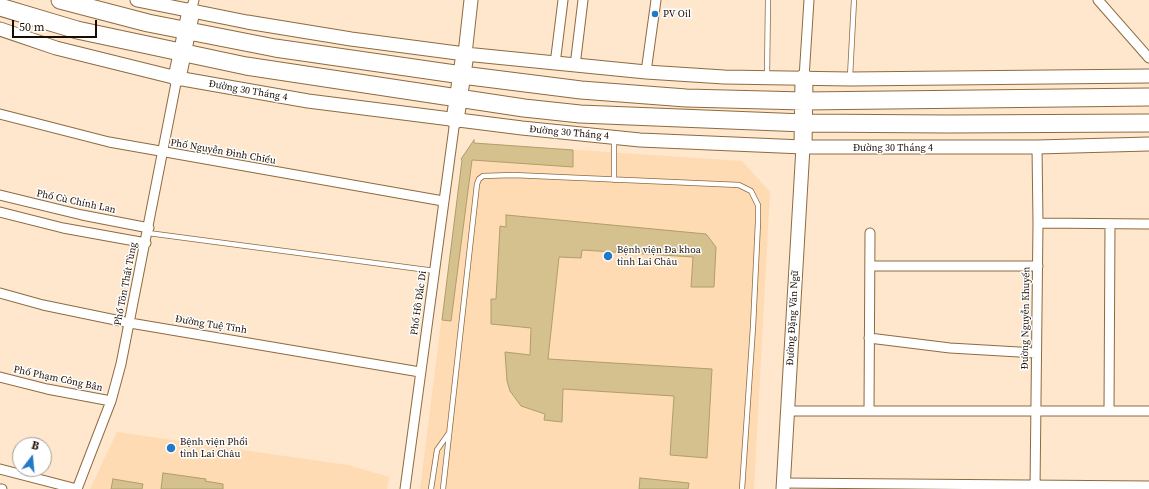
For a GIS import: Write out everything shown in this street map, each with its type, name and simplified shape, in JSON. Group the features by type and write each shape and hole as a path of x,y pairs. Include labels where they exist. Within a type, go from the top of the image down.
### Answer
{"highway":[{"path":"60,0 188,31 275,48 462,75 574,89 738,100 804,101 1149,97"},
{"path":"177,78 193,5"},
{"name":"Đường 30 Tháng 4","path":"0,7 77,30 183,54 246,66 524,108 594,115 804,123 1149,123"},
{"path":"455,120 465,54"},
{"path":"803,147 804,78"}],"street":[{"path":"137,0 193,5 306,32 465,54 646,72 766,78 850,79 1149,76"},
{"path":"465,54 471,0"},
{"path":"555,64 563,0"},
{"path":"575,66 583,0"},
{"path":"646,72 656,0"},
{"path":"804,78 809,0"},
{"path":"1098,0 1149,58"},
{"name":"Đường 30 Tháng 4","path":"0,30 56,48 177,78 308,101 455,120 614,137 704,144 803,147 1036,147 1149,144"},
{"name":"Phố Tôn Thất Tùng","path":"77,489 111,402 121,364 177,78"},
{"name":"Phố Nguyễn Đình Chiểu","path":"0,114 109,142 444,201"},
{"name":"Phố Hồ Đắc Di","path":"405,489 455,120"},
{"name":"Đường Đặng Văn Ngữ","path":"783,486 803,147"},
{"name":"Đường Nguyễn Khuyến","path":"1035,487 1038,266 1036,147"},
{"name":"Phố Cù Chính Lan","path":"0,195 82,215 147,235"},
{"path":"0,212 70,229 147,235"},
{"path":"1038,223 1149,224"},
{"path":"1109,411 1110,224"},
{"path":"869,411 870,233"},
{"path":"870,266 1038,266"},
{"name":"Đường Tuệ Tĩnh","path":"0,293 43,305 130,323 420,372"},
{"path":"869,338 950,348 1036,353"},
{"name":"Phố Phạm Công Bân","path":"0,377 47,389 111,402"},
{"path":"788,411 1149,411"},
{"path":"0,469 77,489"},
{"path":"783,486 1149,486"}],"lane":[{"path":"766,78 768,0"},
{"path":"850,79 854,0"},
{"path":"614,137 614,180"},
{"path":"444,489 477,184 479,179 491,175 513,175 740,185 751,190 758,205 757,244 742,489"},
{"path":"147,235 435,271"},
{"path":"431,489 437,450 449,432"}],"shaded area":[{"name":"Bệnh viện Đa khoa tỉnh Lai Châu","path":"473,143 742,161 770,192 754,489 420,489 462,157"},
{"name":"Bệnh viện Phổi tỉnh Lai Châu","path":"117,432 348,465 389,477 387,489 90,489"}],"building":[{"path":"474,140 474,143 573,150 573,167 472,160 451,321 442,320 461,159"},
{"path":"506,215 706,234 716,247 714,287 691,287 693,257 582,250 581,258 559,257 548,359 712,369 707,458 670,455 674,396 563,389 562,422 544,420 545,414 521,406 510,391 507,381 505,352 530,355 531,328 491,324 491,299 496,299 500,226 506,227"},
{"path":"163,473 206,479 205,481 223,484 223,489 161,489"},
{"path":"640,478 689,483 688,489 639,489"},
{"path":"113,479 143,484 142,489 111,489"}],"place":[{"name":"PV Oil","path":"655,14"},
{"name":"Bệnh viện Đa khoa tỉnh Lai Châu","path":"608,256"},
{"name":"Bệnh viện Phổi tỉnh Lai Châu","path":"171,448"}]}
